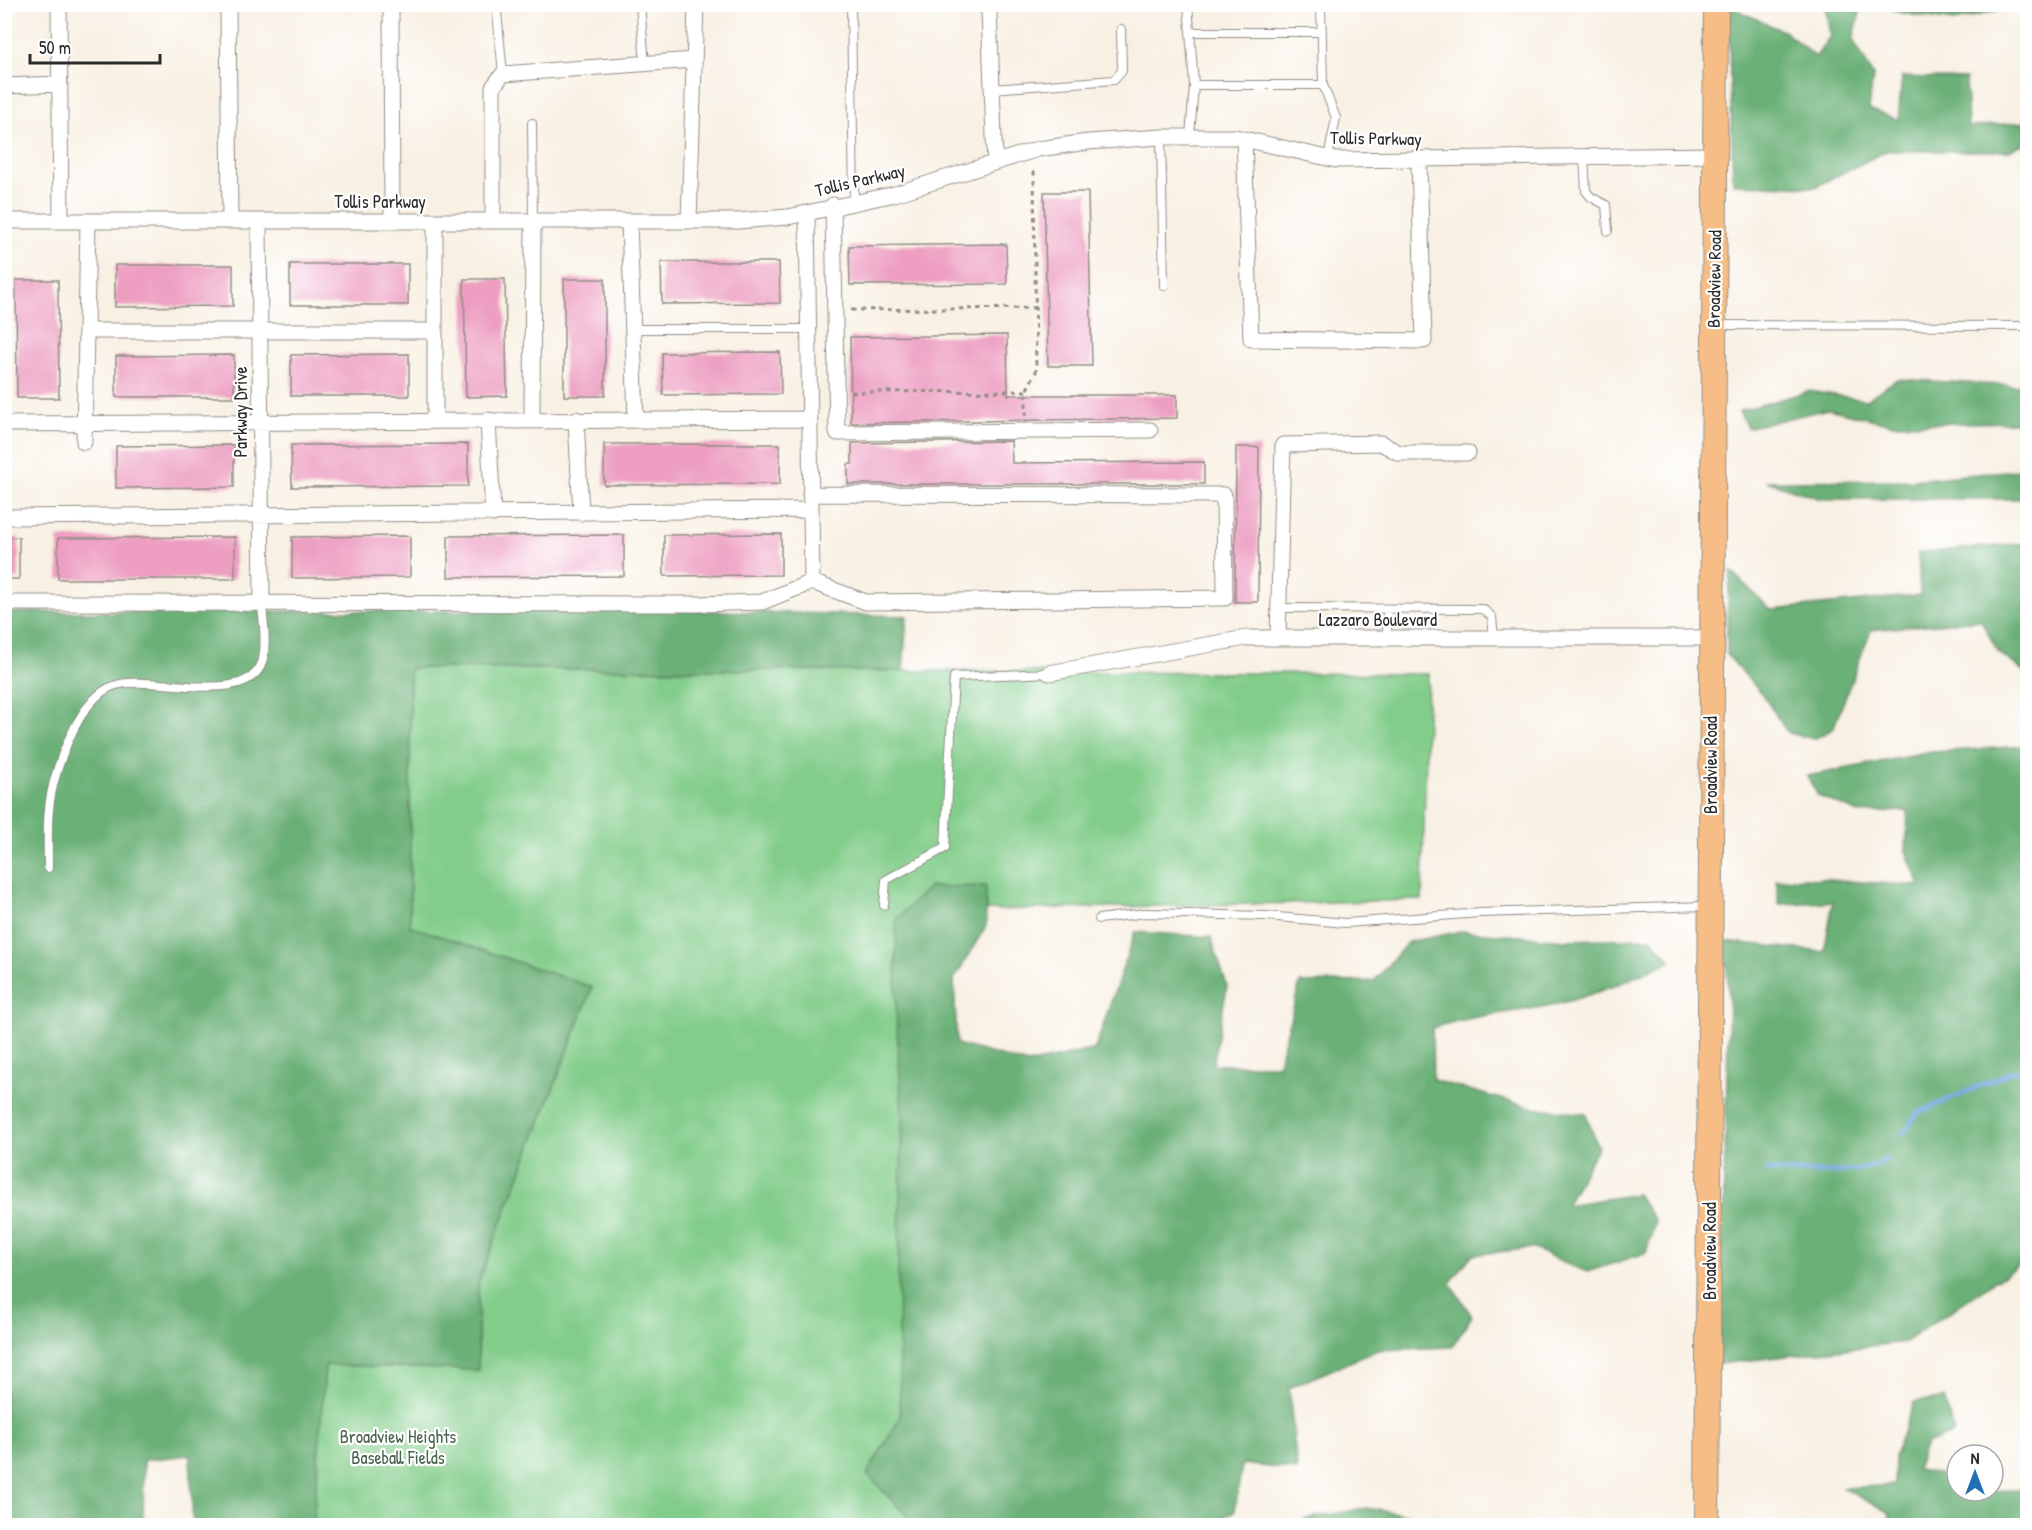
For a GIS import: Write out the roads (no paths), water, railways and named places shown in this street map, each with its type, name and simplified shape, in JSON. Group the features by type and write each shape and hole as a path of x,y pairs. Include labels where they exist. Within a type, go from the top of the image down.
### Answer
{"main road":[{"name":"Broadview Road","path":"1707,1526 1716,4"}],"street":[{"path":"59,4 61,221"},
{"path":"228,4 230,221"},
{"path":"391,4 392,221"},
{"path":"689,221 696,4"},
{"path":"983,4 989,11 995,162"},
{"path":"493,221 493,87 503,75 694,60"},
{"path":"4,86 59,84"},
{"name":"Tollis Parkway","path":"4,221 738,221 807,213 833,205 895,194 1038,149 1088,142 1161,137 1244,139 1328,158 1715,156"},
{"path":"1244,139 1251,339 1424,341 1419,159"},
{"path":"833,205 837,433 1150,430"},
{"path":"807,213 812,582"},
{"path":"84,442 88,221"},
{"name":"Parkway Drive","path":"259,221 262,604"},
{"path":"435,221 435,420"},
{"path":"532,420 533,221"},
{"path":"629,221 636,419"},
{"path":"86,332 435,331"},
{"path":"576,419 581,513"},
{"path":"4,424 810,419"},
{"path":"488,420 493,514"},
{"path":"1278,638 1283,445 1381,443 1399,453 1468,453"},
{"path":"4,603 762,602 812,582 866,602 1224,598 1224,495 810,494"},
{"path":"4,517 810,510"},
{"name":"Lazzaro Boulevard","path":"1049,673 1246,638 1711,638"}],"lane":[{"path":"640,4 645,64"},
{"path":"851,4 854,201"},
{"path":"1188,4 1194,85 1190,137"},
{"path":"1321,4 1323,85 1336,118 1328,158"},
{"path":"497,12 503,75"},
{"path":"992,89 1114,80 1122,71 1121,29"},
{"path":"1190,32 1322,32"},
{"path":"1194,85 1323,85"},
{"path":"532,123 533,221"},
{"path":"1161,137 1164,286"},
{"path":"1584,157 1586,191 1591,197 1606,205 1608,231"},
{"path":"1713,324 2028,326"},
{"path":"632,329 808,329"},
{"path":"48,868 49,807 62,752 84,714 99,695 114,685 153,681 204,688 233,684 254,676 263,660 262,604"},
{"path":"1279,608 1483,609 1492,617 1494,638"},
{"path":"1387,609 1387,638"},
{"path":"884,904 886,880 945,848 954,677 1049,673"},
{"path":"1099,919 1144,913 1266,916 1346,923 1480,913 1710,906"}],"waterway":[{"path":"1902,1134 1918,1113 2011,1072 2028,1069"},
{"path":"1767,1171 1847,1171 1863,1169 1886,1159"}],"park label":[{"name":"Broadview Heights Baseball Fields","path":"398,1446"}]}
